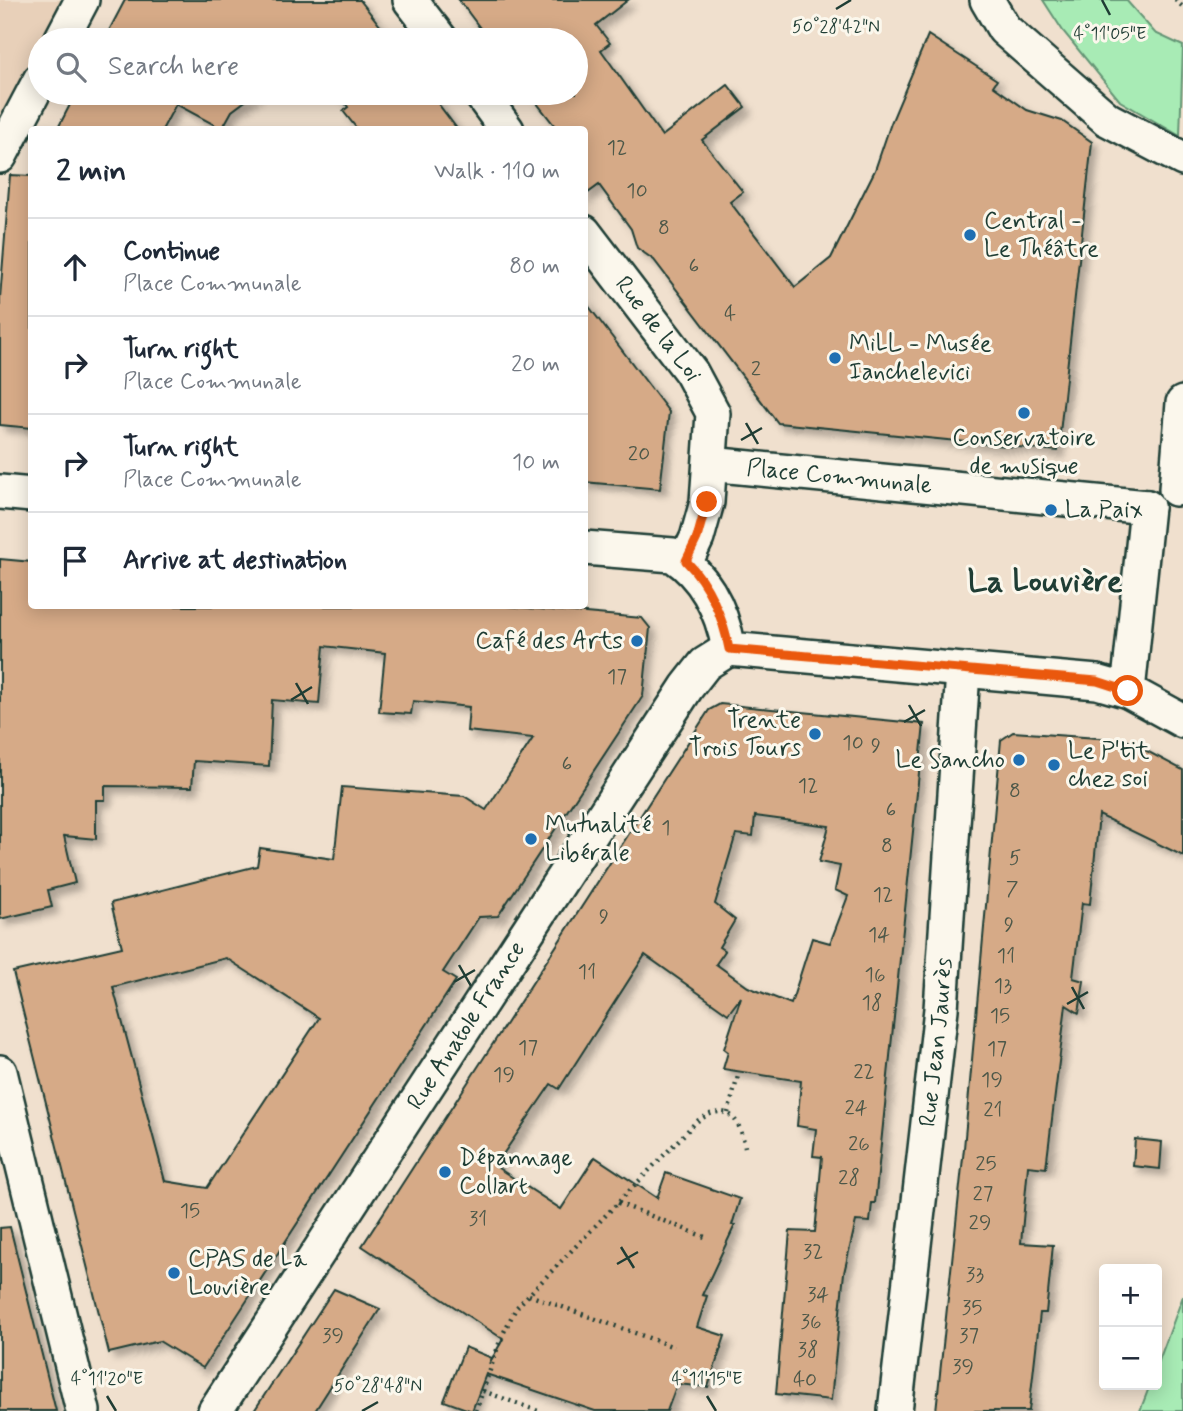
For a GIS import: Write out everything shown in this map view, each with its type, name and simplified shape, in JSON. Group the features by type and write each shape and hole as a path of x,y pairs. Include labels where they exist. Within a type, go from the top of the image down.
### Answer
{"street":[{"path":"67,28 82,0"},
{"path":"410,0 431,28"},
{"path":"968,0 992,10 1004,29 1107,119 1183,159"},
{"path":"0,156 28,103"},
{"path":"489,105 505,126"},
{"name":"Rue de la Loi","path":"588,237 702,390 713,414 711,450"},
{"path":"1128,691 1147,507 1180,487 1183,402"},
{"name":"Place Communale","path":"686,561 704,515 711,450 1147,507"},
{"path":"0,492 28,495"},
{"path":"588,548 673,555 686,561 696,572 724,621 729,649 1097,681 1128,691 1183,721"},
{"name":"Rue Anatole France","path":"215,1411 687,687 705,664 729,649"},
{"name":"Rue Jean Jaurès","path":"895,1411 940,1010 963,671"},
{"path":"0,1072 83,1411"}],"path":[{"path":"1175,0 1183,7"},
{"path":"728,1113 738,1076"},
{"path":"476,1411 501,1338 516,1308 696,1122 709,1112 728,1113 737,1121 745,1147"},
{"path":"617,1203 705,1237"},
{"path":"529,1295 674,1347"},
{"path":"483,1391 538,1411"}],"shaded area":[{"path":"0,0 62,0 47,28 28,28 28,64 0,116"}],"green space":[{"path":"1043,0 1126,0 1155,33 1183,46 1180,136 1120,101 1063,31"},
{"path":"1183,1296 1183,1411 1140,1411 1148,1390 1162,1390 1162,1353"}],"building":[{"path":"125,0 360,0 382,28 110,28"},
{"path":"459,0 628,0 596,25 610,43 601,50 662,136 728,85 745,107 702,140 743,192 730,202 795,287 831,258 875,170 891,123 928,35 997,80 993,86 1027,110 1062,121 1092,142 1058,451 778,423 654,260 637,248 631,229 599,185 588,193 588,126 555,126 538,105 588,105 588,28 480,28"},
{"path":"70,105 175,105 164,126 59,126"},
{"path":"178,105 240,105 232,111 224,126 216,126"},
{"path":"346,105 439,105 455,126 355,126 343,111 348,107"},
{"path":"10,175 28,176 28,428 0,425 0,298"},
{"path":"588,305 669,412 660,489 588,482"},
{"path":"0,559 28,562 28,609 540,609 642,618 650,628 643,696 498,916 479,917 443,972 456,980 203,1368 159,1341 109,1353 13,972 122,947 111,903 257,866 260,848 334,859 342,787 464,796 486,810 533,738 467,731 469,707 413,701 411,714 379,712 385,653 324,646 319,704 272,700 269,766 194,761 192,787 105,786 105,800 96,800 96,839 64,836 75,883 48,890 52,907 0,919","holes":["226,958 319,1018 207,1188 165,1181 113,987"]},
{"path":"720,704 924,724 875,1203 872,1203 870,1222 856,1221 844,1273 831,1400 776,1394 790,1231 815,1232 822,1157 813,1156 816,1129 797,1126 801,1081 723,1069 728,1052 724,1049 741,997 728,1014 645,955 559,1089 551,1084 495,1166 561,1209 595,1157 657,1198 666,1173 740,1199 732,1225 735,1225 702,1295 707,1296 697,1327 725,1336 708,1387 677,1384 667,1411 595,1411 486,1374 472,1411 444,1401 465,1347 492,1358 489,1364 503,1339 362,1246 709,710","holes":["755,816 829,826 819,862 840,866 835,890 848,896 830,943 812,938 791,1004 748,987 716,964 725,951 719,947 735,920 715,904 736,834 753,836"]},
{"path":"1013,732 1126,740 1183,770 1183,856 1099,815 1090,904 1082,903 1073,978 1084,981 1079,1013 1066,1005 1046,1168 1028,1166 1021,1243 1053,1245 1046,1313 1040,1313 1029,1411 936,1411 964,1148 1001,740"},
{"path":"1135,1139 1162,1142 1160,1169 1133,1166"},
{"path":"10,1227 56,1411 0,1411 0,1228"},
{"path":"334,1289 380,1309 315,1411 254,1411"}],"place":[{"name":"Central - Le Théâtre","path":"970,235"},
{"name":"MiLL - Musée Ianchelevici","path":"835,358"},
{"name":"Conservatoire de musique","path":"1024,413"},
{"name":"La Paix","path":"1051,510"},
{"name":"Café des Arts","path":"637,641"},
{"name":"Trente Trois Tours","path":"815,734"},
{"name":"Le Sancho","path":"1019,760"},
{"name":"Le P'tit chez soi","path":"1054,765"},
{"name":"Mutualité Libérale","path":"531,839"},
{"name":"Dépannage Collart","path":"445,1172"},
{"name":"CPAS de La Louvière","path":"174,1273"}],"district":[{"name":"La Louvière","path":"1045,582"}],"route":[{"path":"707,502 697,538 686,561 696,572 724,621 729,649 1097,681 1128,691"}]}
